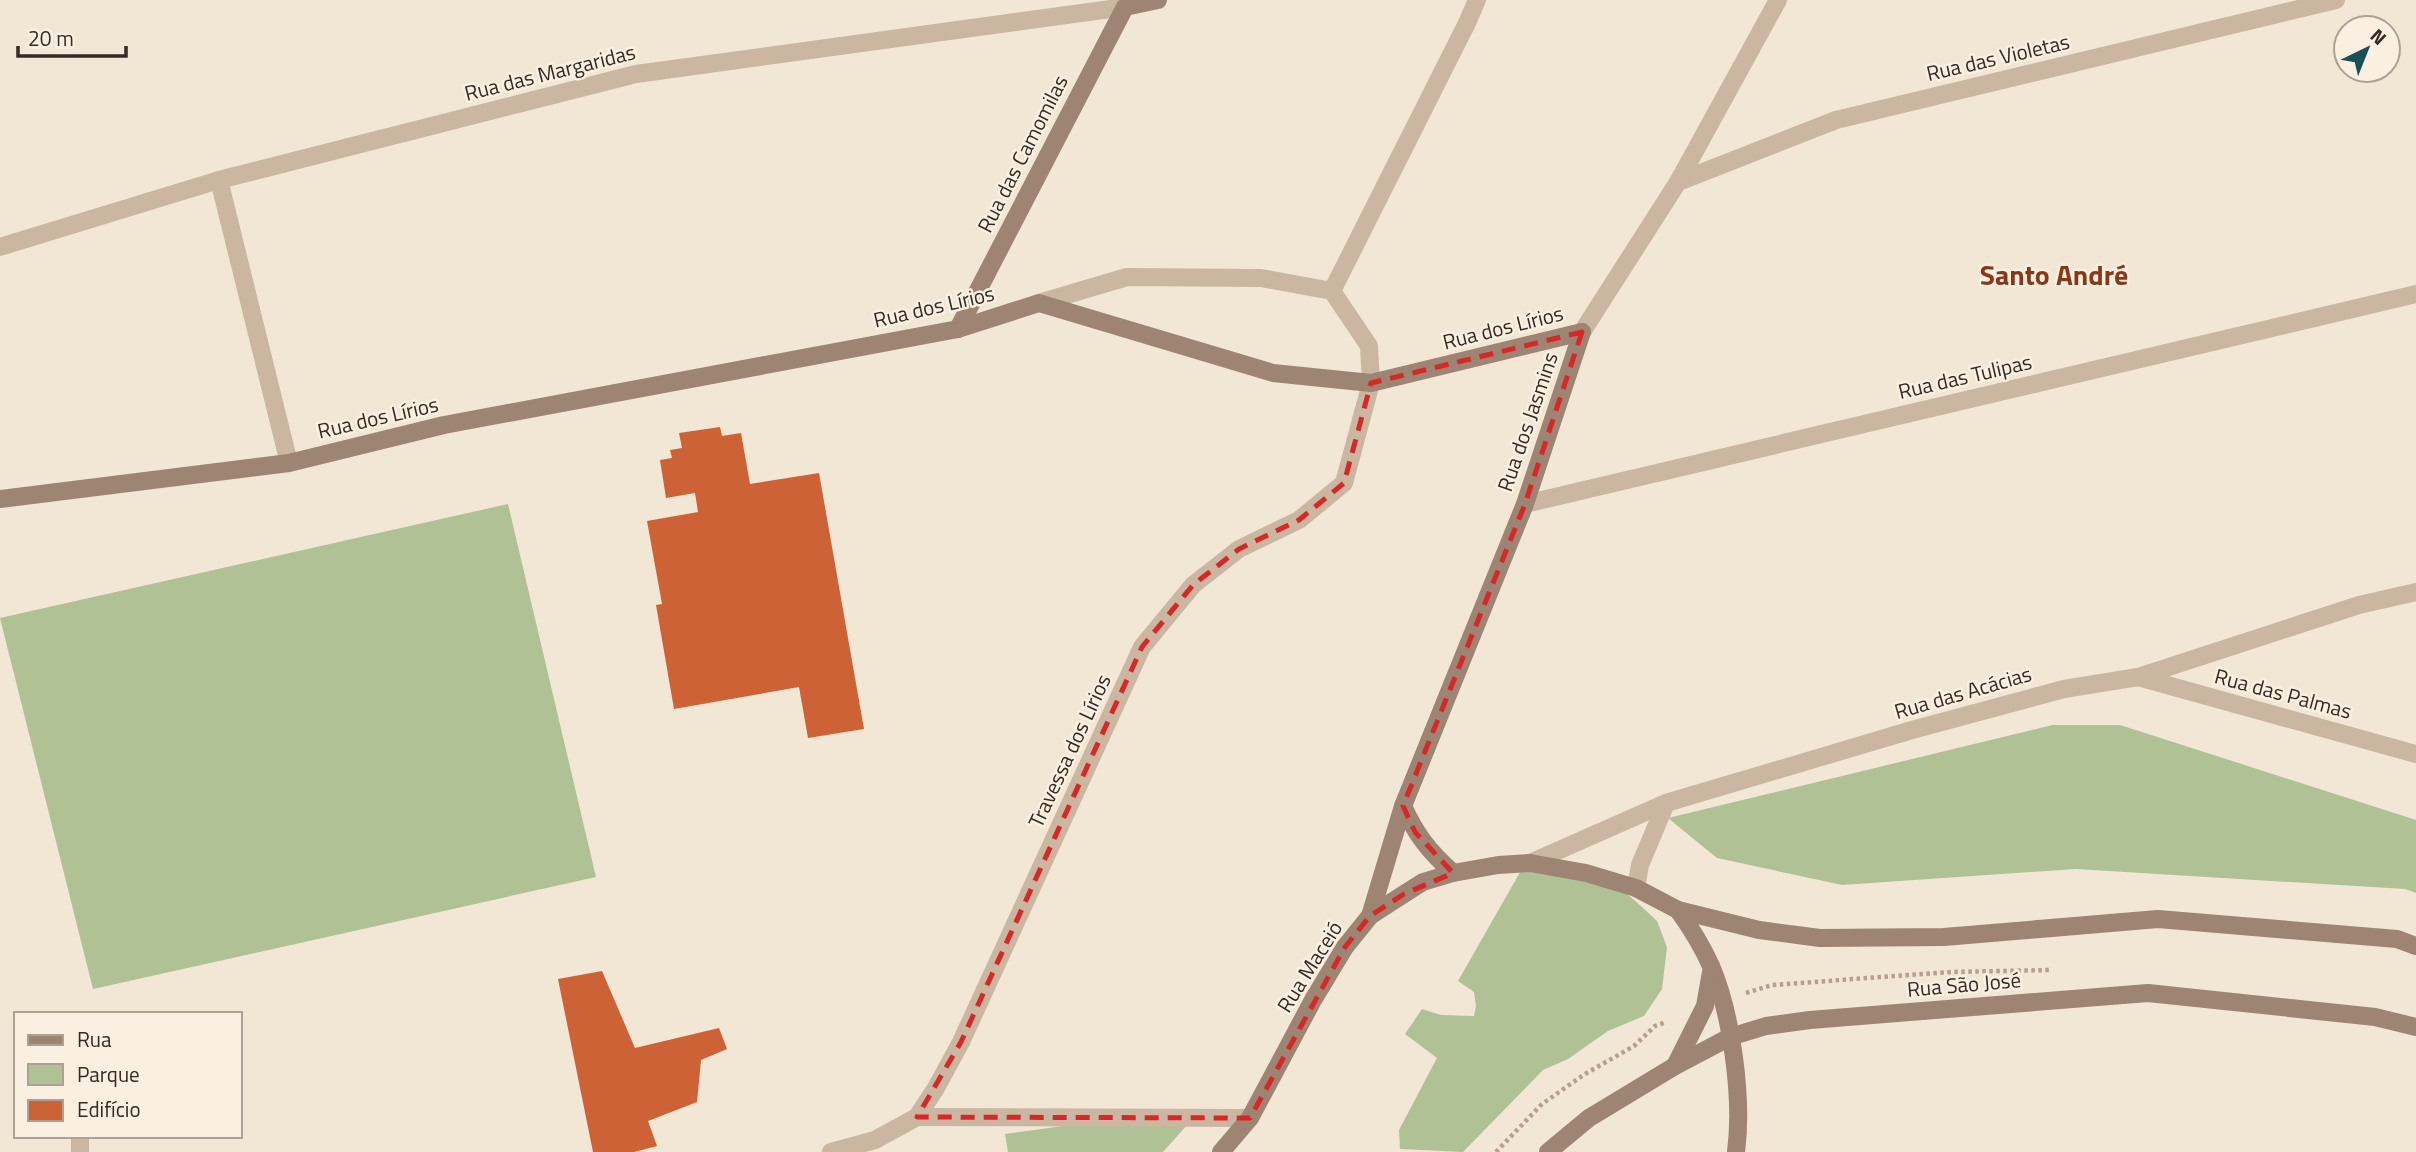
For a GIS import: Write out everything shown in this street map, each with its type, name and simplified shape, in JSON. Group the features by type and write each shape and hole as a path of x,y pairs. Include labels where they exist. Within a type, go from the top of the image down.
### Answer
{"street":[{"path":"1126,3 1158,0"},
{"path":"1039,303 1127,277 1261,278 1332,291 1468,23 1476,0"},
{"name":"Rua dos Jasmins","path":"1370,916 1403,806 1525,504 1583,332 1678,182 1778,0"},
{"name":"Rua das Violetas","path":"1678,182 1836,120 2336,0"},
{"name":"Rua das Margaridas","path":"0,247 219,180 636,74 1126,3"},
{"name":"Rua das Camomilas","path":"958,329 1126,3"},
{"path":"219,180 289,463"},
{"name":"Travessa dos Lírios","path":"917,1117 961,1042 1142,647 1194,585 1239,550 1298,520 1344,483 1371,383 1369,346 1332,291"},
{"name":"Rua das Tulipas","path":"1525,504 2416,294"},
{"name":"Rua dos Lírios","path":"0,499 289,463 444,425 958,329 1039,303 1273,373 1371,383 1583,332"},
{"name":"Rua das Acácias","path":"1530,863 1667,803 2064,688 2138,677 2359,605 2416,592"},
{"name":"Rua das Palmas","path":"2138,677 2416,754"},
{"path":"1636,888 1640,865 1667,803"},
{"path":"1403,806 1415,832 1453,873"},
{"path":"1530,863 1586,873 1636,888 1678,910 1759,930 1819,938 1944,937 2158,919 2397,939 2416,946"},
{"name":"Rua Maceió","path":"1221,1152 1250,1118 1313,1000 1345,947 1370,916 1423,882 1453,873 1498,865 1530,863"},
{"path":"1678,910 1698,939 1712,968 1730,1037 1739,1092 1736,1152"},
{"path":"1675,1066 1704,1006 1712,968"},
{"name":"Rua São José","path":"1548,1152 1589,1118 1675,1066 1730,1037 1766,1026 1810,1020 2148,993 2375,1017 2416,1027"},
{"path":"831,1152 875,1140 917,1117 1250,1118"}],"highlighted area":[{"path":"1582,332 1525,504 1403,806 1415,832 1453,873 1404,894 1370,916 1345,947 1250,1118 917,1117 961,1042 1142,647 1193,585 1239,549 1299,520 1344,483 1371,383"}],"green space":[{"path":"508,504 596,877 93,989 0,618"},
{"path":"2053,725 2120,725 2416,820 2416,893 2405,889 2076,869 1842,885 1717,858 1668,818"},
{"path":"1523,867 1574,877 1625,892 1657,921 1667,947 1662,989 1644,1016 1608,1031 1568,1059 1543,1070 1463,1152 1400,1149 1399,1130 1437,1058 1405,1034 1422,1009 1441,1015 1474,1016 1474,992 1458,981"},
{"path":"1196,1115 1163,1152 1008,1152 1005,1134 1136,1116"}],"building":[{"path":"720,427 722,436 741,433 750,484 819,473 864,729 808,738 799,687 674,709 656,605 662,604 647,521 698,512 695,493 666,498 660,460 672,458 670,450 682,448 679,433"},
{"path":"602,971 635,1048 719,1028 727,1049 701,1060 697,1102 648,1121 657,1146 634,1152 593,1152 558,979"}],"district":[{"name":"Santo André","path":"2054,275"}]}
